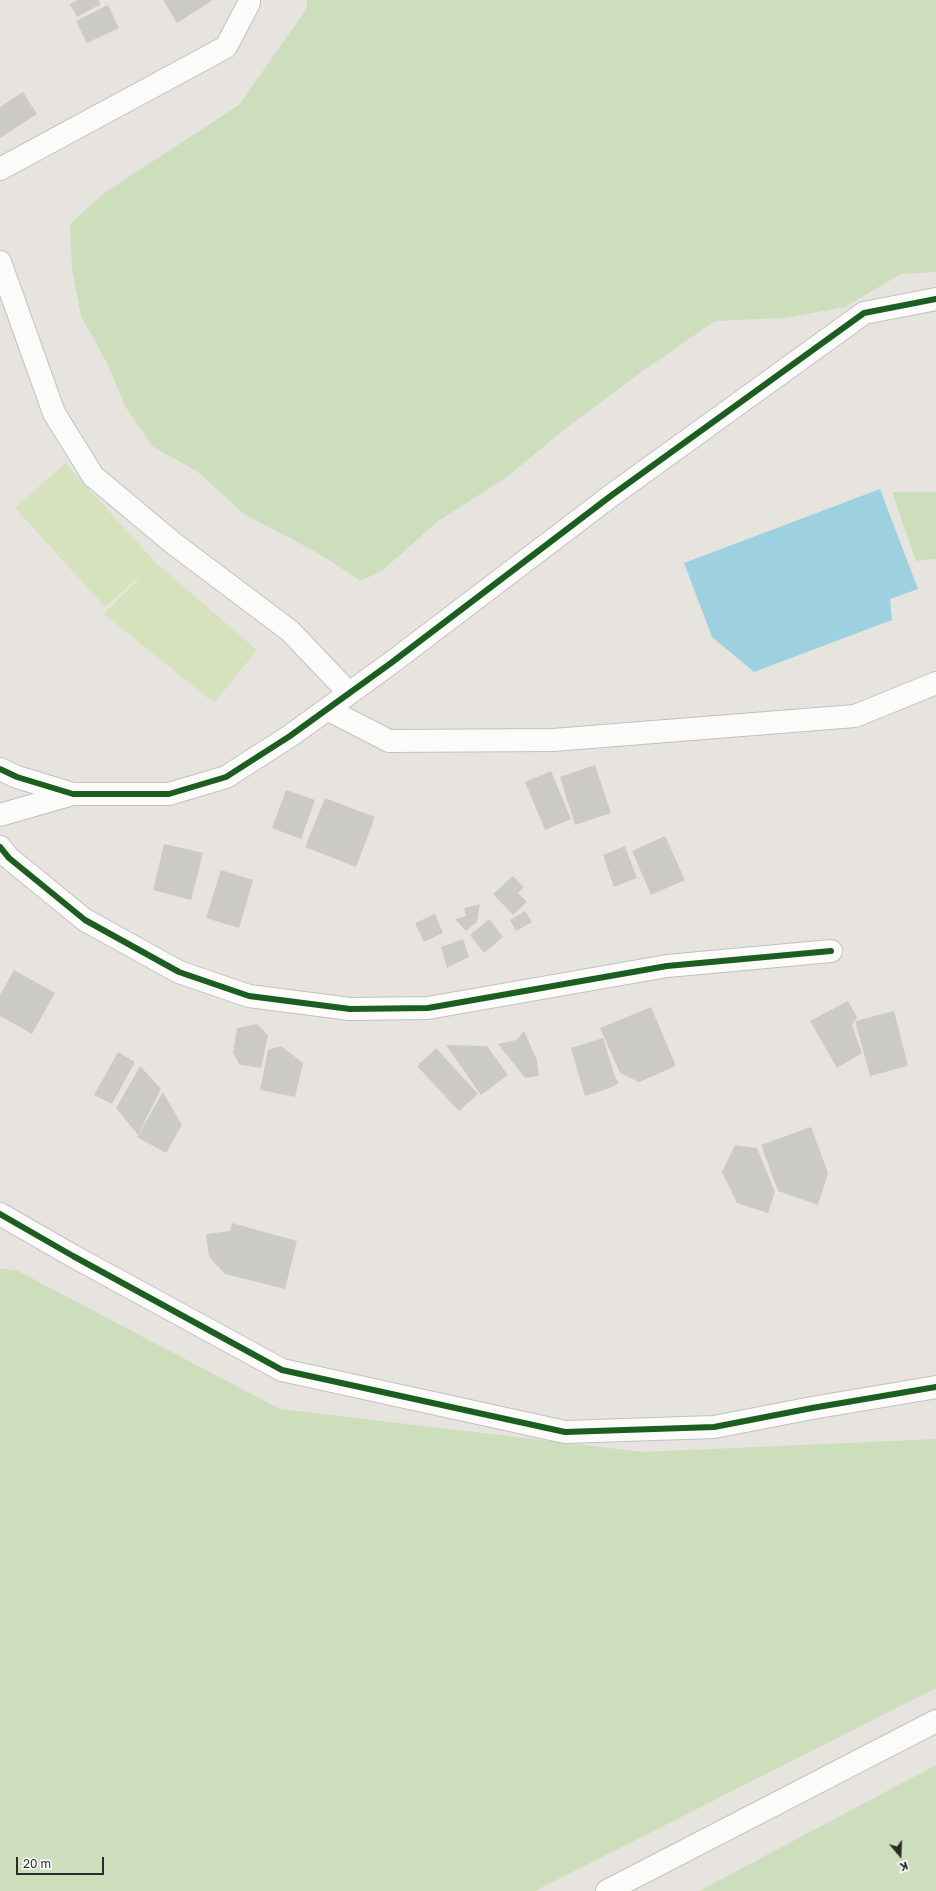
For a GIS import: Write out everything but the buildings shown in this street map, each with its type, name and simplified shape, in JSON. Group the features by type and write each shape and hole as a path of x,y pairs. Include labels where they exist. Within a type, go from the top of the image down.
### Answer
{"street":[{"path":"0,169 226,47 249,3 249,0"},
{"path":"0,262 54,413 93,476 173,543 290,630 349,694"},
{"path":"0,815 74,794 169,794 226,777 349,694 612,495 864,313 936,299"},
{"path":"327,710 389,741 553,740 855,716 936,683"},
{"path":"0,769 17,777 74,794"},
{"path":"0,847 9,858 85,920 179,972 249,996 350,1009 428,1008 667,966 831,951"},
{"path":"0,1214 73,1256 282,1370 565,1432 714,1427 812,1408 936,1387"},
{"path":"608,1891 936,1721"}],"green space":[{"path":"307,0 936,0 936,272 901,274 845,307 785,318 715,321 640,373 570,425 507,477 437,522 383,570 361,581 316,552 244,514 198,472 152,446 125,406 107,363 81,316 72,269 70,224 104,193 239,105 307,8"},
{"path":"65,463 155,562 257,650 214,703 104,614 148,569 105,607 15,508"},
{"path":"892,492 936,492 936,559 916,561"},
{"path":"0,1268 18,1271 280,1409 643,1452 936,1439 936,1688 535,1891 0,1891"},
{"path":"936,1765 936,1891 699,1891"}],"water":[{"path":"880,489 918,589 890,599 892,620 754,672 712,637 684,563"}],"cycle path":[{"path":"0,769 17,777 73,794 169,794 226,777 290,736 391,663 612,495 864,313 936,299"},
{"path":"0,847 9,858 85,920 179,972 249,996 350,1009 428,1008 667,966 831,951"},
{"path":"0,1214 73,1256 282,1370 565,1432 714,1427 812,1408 936,1387"}]}
